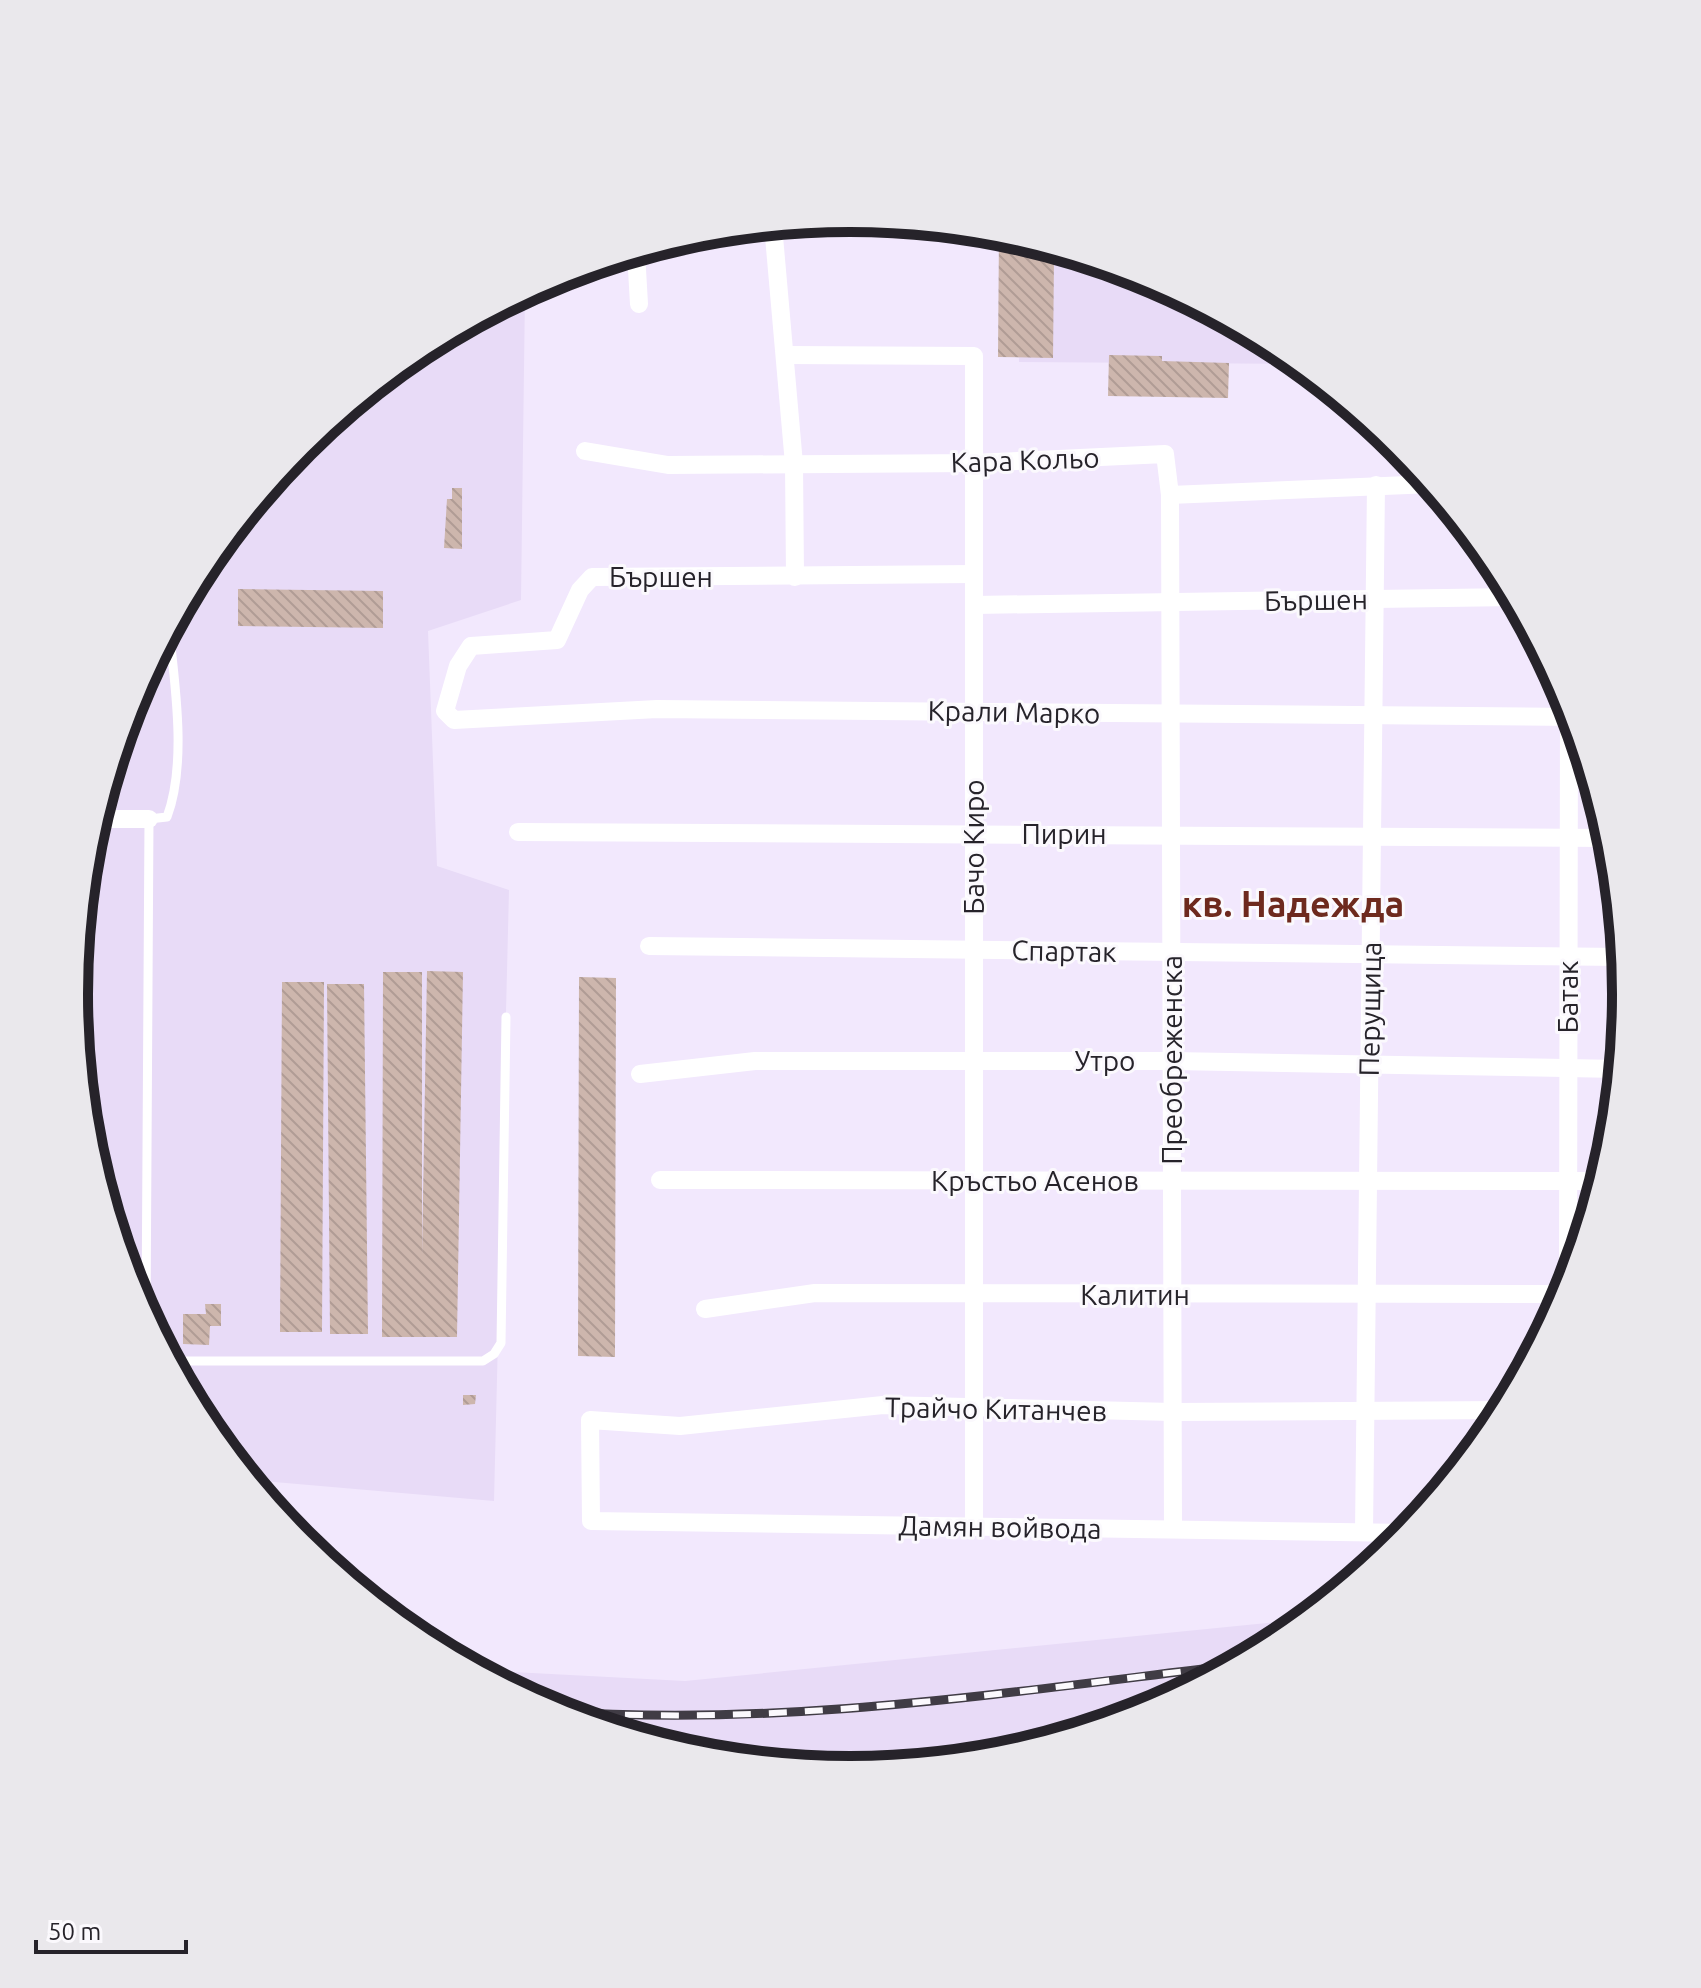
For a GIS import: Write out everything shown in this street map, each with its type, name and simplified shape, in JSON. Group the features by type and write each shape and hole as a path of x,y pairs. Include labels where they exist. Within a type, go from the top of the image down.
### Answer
{"street":[{"path":"774,236 794,464 795,577"},
{"path":"637,262 639,304"},
{"name":"Бачо Киро","path":"786,355 974,356 974,1527"},
{"name":"Кара Кольо","path":"585,451 668,465 974,463 1165,454 1170,495"},
{"path":"1170,495 1418,484"},
{"name":"Перущица","path":"1364,1532 1376,485"},
{"name":"Преобреженска","path":"1170,495 1173,1529"},
{"name":"Бършен","path":"454,720 445,711 463,654 471,646 557,640 580,590 592,577 974,574"},
{"name":"Бършен","path":"974,605 1501,597"},
{"name":"Крали Марко","path":"454,720 657,709 1373,715 1559,712"},
{"name":"Батак","path":"1567,1254 1571,743"},
{"path":"109,819 149,819"},
{"name":"Пирин","path":"518,832 1596,838"},
{"name":"Спартак","path":"649,946 1612,957"},
{"name":"Утро","path":"640,1074 755,1061 1172,1061 1609,1069"},
{"name":"Кръстьо Асенов","path":"660,1180 1589,1181"},
{"name":"Калитин","path":"705,1309 815,1293 1552,1293"},
{"name":"Трайчо Китанчев","path":"591,1521 590,1420 680,1426 883,1405 1173,1412 1489,1410"},
{"name":"Дамян войвода","path":"591,1521 1390,1533"}],"lane":[{"path":"146,1286 149,819 167,817 175,795 176,693 171,649"},
{"path":"183,1361 483,1361 494,1354 501,1343 506,1017"}],"shaded area":[{"path":"1017,250 1096,272 1142,290 1188,310 1279,364 1019,362"},
{"path":"525,305 521,600 428,631 437,866 509,890 494,1501 264,1481 217,1418 190,1375 146,1286 128,1239 103,1143 95,1094 88,994 95,894 103,845 128,749 167,657 217,570 277,491 348,421 427,360"},
{"path":"1283,1621 1188,1678 1096,1716 999,1742 900,1755 801,1755 702,1742 605,1716 501,1671 685,1681"}],"building":[{"path":"999,246 1054,259 1053,358 998,357"},
{"path":"1109,355 1162,356 1162,361 1229,363 1228,398 1108,396"},
{"path":"452,488 462,488 462,549 444,548 447,499 452,499"},
{"path":"238,589 383,591 383,628 238,626"},
{"path":"427,971 463,972 457,1337 382,1337 383,972 422,972 422,1255"},
{"path":"579,977 616,978 615,1357 578,1356"},
{"path":"282,982 324,982 322,1332 280,1332"},
{"path":"327,984 364,984 368,1334 330,1334"},
{"path":"205,1304 221,1304 221,1326 210,1326 209,1345 183,1344 183,1314 206,1314"},
{"path":"463,1395 476,1395 475,1404 463,1405"}],"railway":[{"path":"598,1713 724,1715 809,1711 980,1696 1205,1669"}],"district":[{"name":"кв. Надежда","path":"1293,904"}]}
